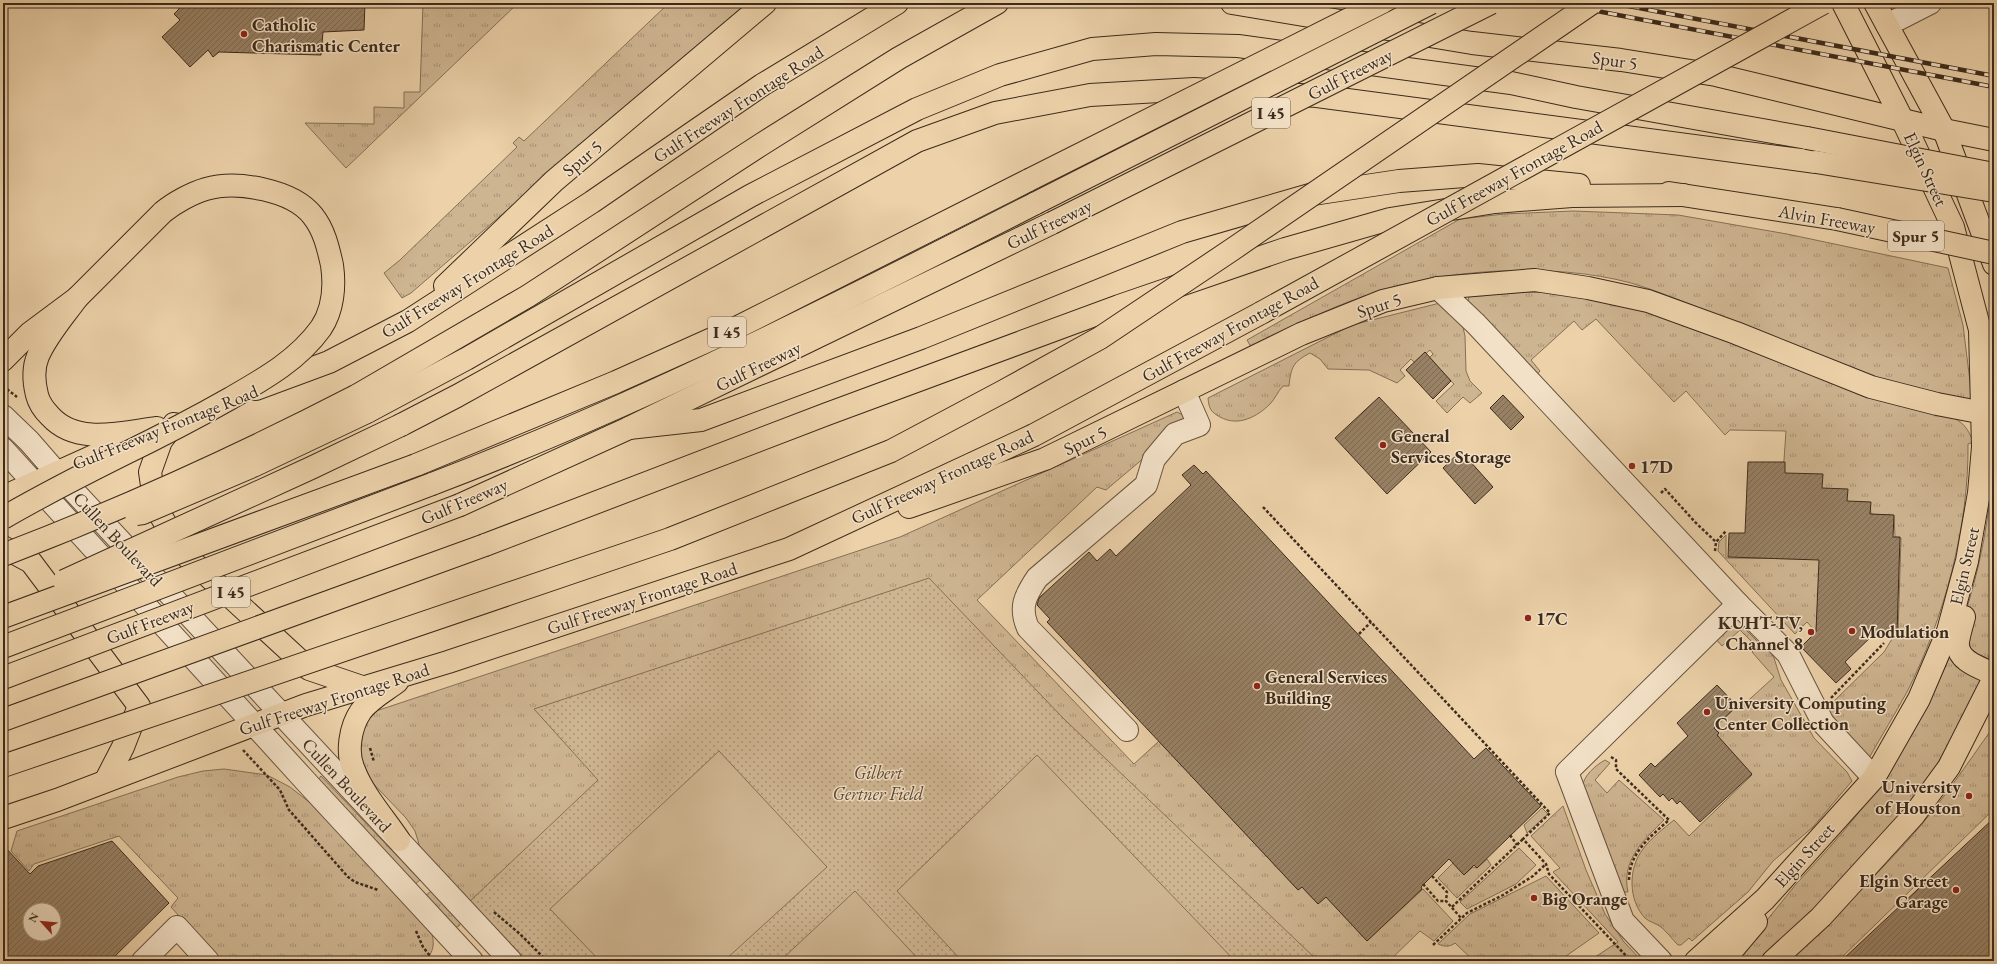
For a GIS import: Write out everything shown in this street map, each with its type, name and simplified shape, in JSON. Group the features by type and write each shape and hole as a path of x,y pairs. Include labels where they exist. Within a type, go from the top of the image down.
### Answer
{"main road":[{"name":"Spur 5","path":"408,321 554,181 765,3"},
{"name":"Gulf Freeway Frontage Road","path":"3,497 178,418 329,362 408,321 592,202 762,85 897,3"},
{"path":"362,404 762,144 899,58 997,3"},
{"name":"Spur 5","path":"1232,3 1472,43 1621,60 1716,75 1944,130 1994,140"},
{"name":"I 45","path":"3,617 416,465 616,382 732,330 1381,3"},
{"name":"Gulf Freeway","path":"3,647 432,484 604,415 763,341 1431,3"},
{"name":"Gulf Freeway","path":"3,678 460,505 629,428 1052,222 1491,3"},
{"path":"3,766 670,539 892,451 1100,338 1234,249 1592,3"},
{"name":"Gulf Freeway Frontage Road","path":"3,818 57,800 282,714 700,579 789,548 1034,435 1261,313 1823,3"},
{"name":"Elgin Street","path":"1696,961 1765,899 1874,778 1919,699 1948,631 1967,561 1979,493 1983,447 1988,414 1980,330 1953,226 1902,119 1843,3"},
{"name":"Elgin Street","path":"1875,3 1944,130 1994,264"},
{"path":"3,555 94,520 302,424 362,404 466,359 750,196 917,109 1000,75 1092,50 1156,44 1238,46 1511,83 1576,97 1807,138 1994,174"},
{"path":"3,609 311,468 401,425 464,392 917,141 995,113 1090,95 1194,89 1317,96 1816,162 1994,191"},
{"path":"629,428 701,420 921,338 1182,232 1313,194 1399,181 1478,175 1683,195"},
{"path":"3,360 30,333 77,298 163,212 171,206 206,189 244,186 286,195 313,215 327,242 334,278 331,306 321,327 298,354 272,375 190,422 64,483 3,518"},
{"path":"3,720 485,545 842,409 1119,306 1285,249 1390,219 1496,202 1572,196 1683,195"},
{"name":"Alvin Freeway","path":"1683,195 1837,219 1994,253"},
{"name":"Spur 5","path":"789,548 1045,459 1301,334 1383,301 1438,288 1535,280 1588,288 1648,301 1736,333 1871,387 1988,414"},
{"path":"77,298 38,357 35,384 38,399 44,410 53,419 77,433 95,435 157,428"},
{"path":"178,418 161,441 150,472 155,506 183,553 309,669 362,687"},
{"path":"1979,493 1982,550 1957,644 1961,655 1970,663 1994,674"},
{"path":"3,547 31,562 139,706 123,747 106,780"},
{"path":"399,840 353,770 350,746 353,728 361,712 373,699 409,673"},
{"path":"1773,961 1821,917 1914,815 1949,767 1994,678"},
{"path":"1723,961 1760,918 1765,899"}],"street":[{"path":"1887,25 1930,3"},
{"path":"1438,288 1476,324 1738,604 1788,654 1823,723 1874,778"},
{"path":"1127,730 1028,628 1023,617 1023,606 1028,592 1037,578 1146,485 1154,459 1175,434 1199,425 1184,391"},
{"name":"Cullen Boulevard","path":"3,416 29,441 56,472 511,961"},
{"name":"Cullen Boulevard","path":"3,449 254,724 462,957"},
{"path":"1661,961 1623,921 1610,890 1567,772 1738,604"},
{"path":"143,961 177,927 208,961"},
{"path":"462,957 483,930"}],"path":[{"path":"3,386 14,394"},
{"path":"1647,507 1665,489 1696,523 1716,542"},
{"path":"1263,508 1550,813 1452,907"},
{"path":"1359,634 1371,622"},
{"path":"1829,700 1884,642"},
{"path":"1605,754 1616,760 1616,769 1669,820 1639,850 1633,862 1629,883"},
{"path":"257,765 280,790 289,810 348,876 355,882 382,892"},
{"path":"1510,835 1517,845"},
{"path":"1524,839 1546,864 1549,874 1631,961"},
{"path":"1433,945 1467,913 1503,895 1533,876 1546,864"},
{"path":"1432,876 1446,892 1446,901 1461,918"},
{"path":"1423,884 1438,901 1446,901"},
{"path":"415,928 423,947 434,961"}],"green space":[{"path":"423,3 518,3 346,168 305,123 374,124 374,107 404,108 404,92 420,92"},
{"path":"669,3 747,3 411,293 402,298 384,273 400,260 517,147 513,143 519,137 524,141"},
{"path":"1573,211 1678,215 1787,234 1948,268 1963,325 1972,398 1965,400 1877,379 1667,295 1631,283 1600,276 1568,272 1534,270 1499,271 1430,279 1398,286 1353,300 1308,319 1251,347 1247,340 1460,219 1504,214"},
{"path":"1526,292 1558,293 1639,309 1950,416 1962,423 1967,429 1973,442 1968,444 1964,507 1959,539 1943,603 1920,664 1907,692 1869,758 1837,723 1827,708 1884,652 1895,634 1898,633 1901,538 1895,537 1894,516 1871,514 1870,503 1845,504 1781,474 1784,460 1786,431 1730,430 1725,435 1686,391 1674,402 1596,319 1582,330 1574,321 1531,360 1540,371 1528,384 1468,302 1469,296"},
{"path":"1440,303 1462,323 1465,336 1466,371 1470,381 1482,393 1470,403 1463,397 1447,413 1436,401 1454,384 1429,358 1433,354 1430,350 1415,363 1411,359 1400,370 1405,376 1397,383 1369,370 1328,369 1320,359 1310,353 1296,362 1292,370 1289,386 1283,386 1270,404 1259,413 1247,419 1234,421 1220,417 1210,408 1208,398 1352,325"},
{"name":"Gilbert Gertner Field","path":"1177,412 1190,419 1106,490 1097,487 977,600 1134,764 1159,741 1298,890 1302,887 1318,904 1326,897 1367,941 1423,889 1453,921 1434,941 1420,931 1389,961 522,961 422,854 415,831 406,818 364,774 353,757 370,713 900,537"},
{"path":"1993,450 1994,641 1982,677 1960,723 1935,768 1905,812 1827,897 1759,961 1734,961 1797,883 1859,812 1908,741 1928,703 1962,624 1974,583 1984,541 1992,480"},
{"path":"1726,535 1726,558 1820,559 1816,632 1807,622 1795,634 1718,551 1719,542"},
{"name":"Gilbert Gertner Field","path":"929,578 1064,719 1318,961 522,961 468,903 598,780 534,709"},
{"path":"1730,626 1743,627 1760,644 1768,648 1774,658 1781,680 1814,738 1847,772 1852,781 1813,827 1773,861 1748,892 1692,941 1689,938 1681,945 1678,945 1663,929 1645,918 1639,911 1633,893 1633,874 1638,857 1643,849 1661,830 1674,820 1689,836 1752,775 1711,729 1737,705 1740,708 1774,677 1752,652 1757,647 1740,630 1722,646 1715,638"},
{"path":"1994,726 1994,809 1838,961 1789,961 1835,916 1910,838 1964,769"},
{"path":"719,751 827,867 724,961 600,961 550,909"},
{"path":"1037,755 1235,961 962,961 897,891"},
{"path":"1605,760 1610,763 1595,780 1607,793 1619,780 1664,820 1642,843 1631,860 1628,870 1628,892 1624,892 1583,786 1585,778 1594,768"},
{"path":"224,769 267,775 290,787 309,802 428,926 433,939 433,948 429,957 425,961 219,961 171,907 178,898 119,836 34,864 29,871 11,851 17,831 178,777 203,771"},
{"path":"321,776 420,880 414,885 316,782"},
{"path":"1563,806 1586,870 1605,914 1624,942 1642,961 1589,961 1618,942 1553,872 1560,868 1531,836"},
{"path":"1542,808 1548,814 1527,833 1524,825"},
{"path":"1519,848 1536,865 1516,884 1467,909 1460,902"},
{"path":"1487,859 1491,865 1457,898 1438,878 1453,863 1464,875 1473,867 1477,868"},
{"path":"1546,876 1599,933 1559,961 1474,961 1455,943 1447,946 1438,944 1470,914"},
{"path":"431,891 461,922 459,926 454,928 425,896"},
{"path":"855,891 920,961 780,961"}],"building":[{"name":"Catholic Charismatic Center","path":"179,3 365,3 364,30 323,32 321,55 219,52 213,57 208,50 190,67 162,37 180,20 174,14 179,9"},
{"path":"1425,352 1451,381 1433,399 1406,370"},
{"path":"1503,395 1524,417 1511,430 1490,408"},
{"name":"General Services Storage","path":"1379,397 1431,452 1387,494 1335,438"},
{"path":"1461,451 1493,487 1475,504 1443,468"},
{"path":"1748,462 1785,462 1785,473 1823,474 1822,488 1848,489 1847,501 1871,502 1870,514 1894,515 1893,537 1900,537 1897,633 1876,632 1845,662 1851,669 1836,683 1801,647 1816,632 1819,560 1728,557 1729,533 1745,533"},
{"name":"General Services Building","path":"1194,465 1203,474 1206,471 1474,759 1486,748 1541,806 1477,868 1474,865 1464,875 1449,859 1421,887 1422,889 1367,941 1326,897 1318,904 1302,887 1298,890 1047,622 1050,619 1037,605 1039,598 1089,552 1097,561 1110,549 1116,556 1191,485 1182,475"},
{"path":"1717,685 1737,706 1714,728 1719,733 1717,735 1752,774 1700,822 1680,801 1677,804 1672,798 1669,801 1663,794 1660,797 1639,775 1651,763 1655,767 1688,736 1677,723"},
{"name":"Elgin Street Garage","path":"1994,818 1994,961 1841,961"},
{"path":"112,841 169,903 110,961 3,961 3,845 30,874 38,866"}],"railway":[{"path":"1555,3 1994,87"},
{"path":"1613,3 1994,76"}],"place":[{"name":"Catholic Charismatic Center","path":"244,34"},
{"name":"General Services Storage","path":"1383,445"},
{"name":"17D","path":"1632,466"},
{"name":"17C","path":"1528,618"},
{"name":"Modulation","path":"1852,631"},
{"name":"KUHT-TV, Channel 8","path":"1811,632"},
{"name":"General Services Building","path":"1257,686"},
{"name":"University Computing Center Collection","path":"1707,712"},
{"name":"University of Houston","path":"1969,796"},
{"name":"Elgin Street Garage","path":"1956,890"},
{"name":"Big Orange","path":"1534,898"}]}
